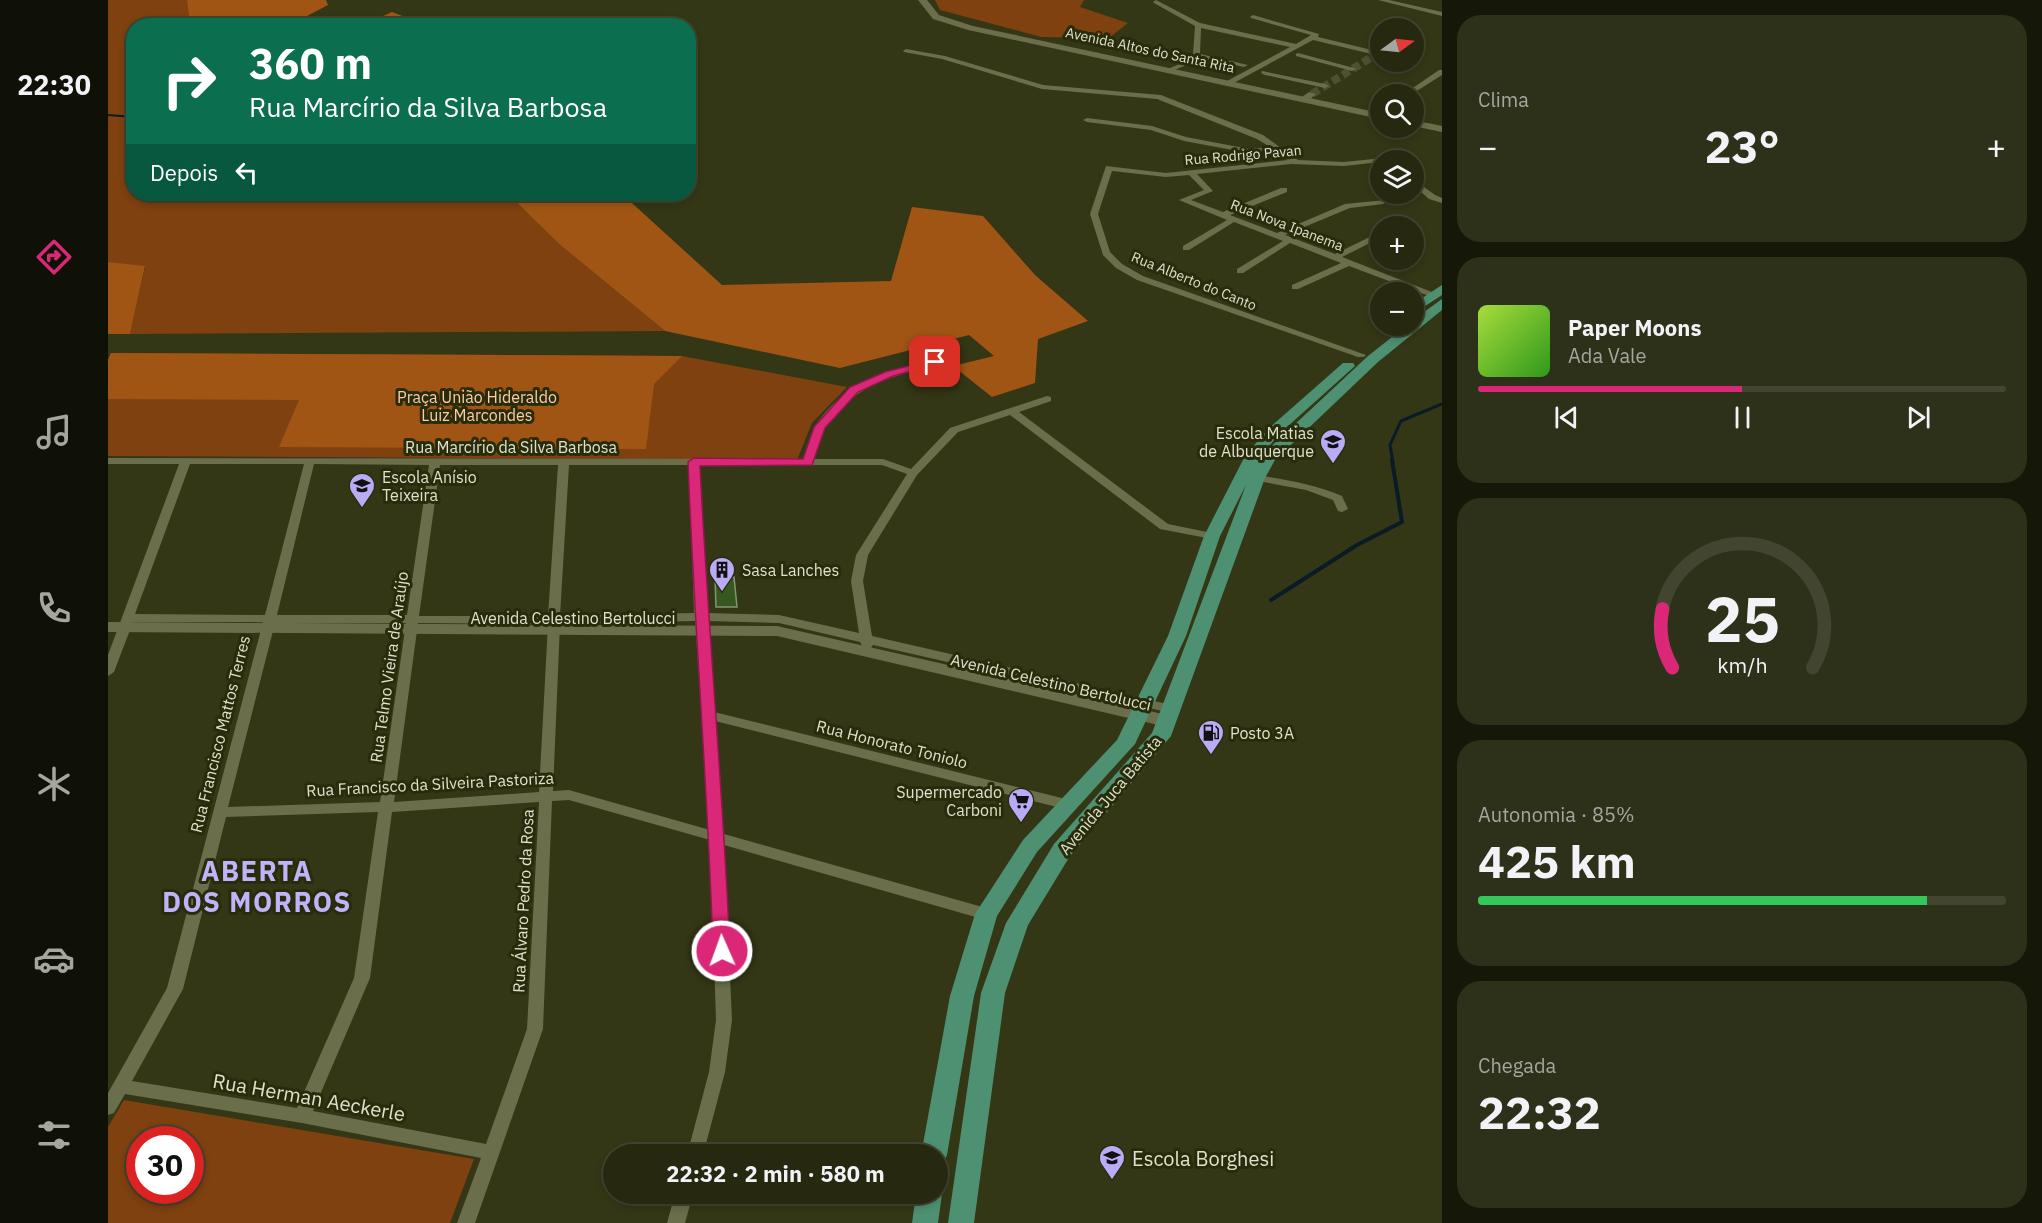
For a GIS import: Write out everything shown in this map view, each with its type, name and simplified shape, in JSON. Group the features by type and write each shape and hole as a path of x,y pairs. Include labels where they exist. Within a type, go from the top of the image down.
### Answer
{"main road":[{"name":"Avenida Juca Batista","path":"961,1223 993,993 1017,923 1062,850 1161,736 1257,478 1268,458 1439,300"},
{"path":"1424,306 1439,300"},
{"name":"Avenida Juca Batista","path":"936,1144 962,996 986,914 1030,846 1125,744 1177,636 1212,536 1253,456 1266,440 1383,336"},
{"path":"925,1223 928,1204"}],"street":[{"name":"Avenida Altos do Santa Rita","path":"922,0 936,17 971,28 1181,67 1230,83 1308,97 1370,112"},
{"path":"1380,0 1442,14"},
{"path":"1156,2 1198,25 1296,46"},
{"path":"1230,83 1317,34 1253,17"},
{"path":"1181,67 1196,54 1198,25"},
{"path":"1312,38 1370,52"},
{"path":"906,51 943,57 1042,87 1158,97 1260,137 1297,163"},
{"path":"1196,54 1244,64"},
{"path":"1298,55 1352,69"},
{"path":"1265,72 1325,86"},
{"path":"1423,84 1442,72"},
{"path":"1087,120 1152,128 1184,140 1249,150 1276,149"},
{"path":"1424,125 1442,129"},
{"name":"Rua Rodrigo Pavan","path":"1109,168 1166,175 1297,163 1344,164 1370,161"},
{"name":"Rua Alberto do Canto","path":"1109,168 1094,213 1106,253 1119,266 1172,290 1361,355"},
{"name":"Rua Nova Ipanema","path":"1191,172 1209,191 1183,200 1439,300"},
{"path":"1223,215 1284,190"},
{"path":"1424,190 1442,201"},
{"path":"1276,236 1348,206 1370,203"},
{"path":"1186,248 1234,219"},
{"path":"1334,258 1370,240"},
{"path":"1240,271 1288,241"},
{"path":"1295,287 1347,263"},
{"path":"807,462 820,427 854,390 889,374 935,362"},
{"path":"867,645 857,580 862,555 913,473 954,430 1047,399"},
{"path":"1011,411 1164,527 1212,536"},
{"name":"Rua Marcírio da Silva Barbosa","path":"108,461 883,462 913,473"},
{"path":"108,672 120,624 186,461"},
{"name":"Rua Francisco Mattos Terres","path":"108,1108 175,989 310,461"},
{"name":"Rua Telmo Vieira de Araújo","path":"302,1116 362,978 435,461"},
{"name":"Rua Álvaro Pedro da Rosa","path":"466,1223 535,1029 564,462"},
{"path":"694,462 701,623 717,835 724,1020 717,1072 698,1144"},
{"path":"1257,478 1318,490 1338,498 1342,509"},
{"name":"Avenida Celestino Bertolucci","path":"108,618 120,624 701,623 777,631 867,645 1169,715"},
{"name":"Rua Honorato Toniolo","path":"707,715 1069,805"},
{"name":"Rua Francisco da Silveira Pastoriza","path":"219,812 386,807 569,795 717,835 986,914"},
{"name":"Rua Herman Aeckerle","path":"120,1086 302,1116 491,1152"},
{"path":"676,1223 681,1204"}],"green space":[{"path":"108,0 187,0 189,18 126,18 126,201 515,201 559,244 665,331 130,334 145,267 108,262"},
{"path":"187,0 326,0 328,5 303,18 189,18"},
{"path":"935,0 1084,0 1080,7 1128,23 1109,38 1041,37 940,10"},
{"path":"392,12 408,18 379,18"},
{"path":"515,201 630,201 722,285 891,281 912,207 983,216 1035,275 1088,321 1038,339 1035,383 992,397 953,366 994,356 969,335 840,368 665,331 559,244"},
{"path":"108,262 145,266 130,334 108,334"},
{"name":"Praça União Hideraldo Luiz Marcondes","path":"111,353 682,356 847,387 812,423 797,460 108,456 108,360"},
{"path":"111,353 682,356 654,384 646,449 279,447 299,400 108,399 108,360"},
{"path":"124,1100 474,1159 450,1223 108,1223 108,1127"}],"building":[{"name":"Sasa Lanches","path":"734,577 737,607 716,607 715,578"}],"waterway":[{"path":"108,115 126,116"},
{"path":"1393,462 1390,445 1401,421 1442,404"},
{"path":"1271,600 1357,545 1402,522 1392,460"}],"tunnel":[{"path":"1312,94 1370,58"}],"place":[{"name":"Escola Matias de Albuquerque","path":"1333,465"},
{"name":"Escola Anísio Teixeira","path":"362,509"},
{"name":"Sasa Lanches","path":"722,593"},
{"name":"Posto 3A","path":"1211,756"},
{"name":"Supermercado Carboni","path":"1021,824"},
{"name":"Escola Borghesi","path":"1112,1181"}],"district":[{"name":"ABERTA DOS MORROS","path":"257,886"}],"route":[{"path":"722,951 717,835 701,629 694,462 807,462 820,427 854,390 889,374 935,362"}]}
